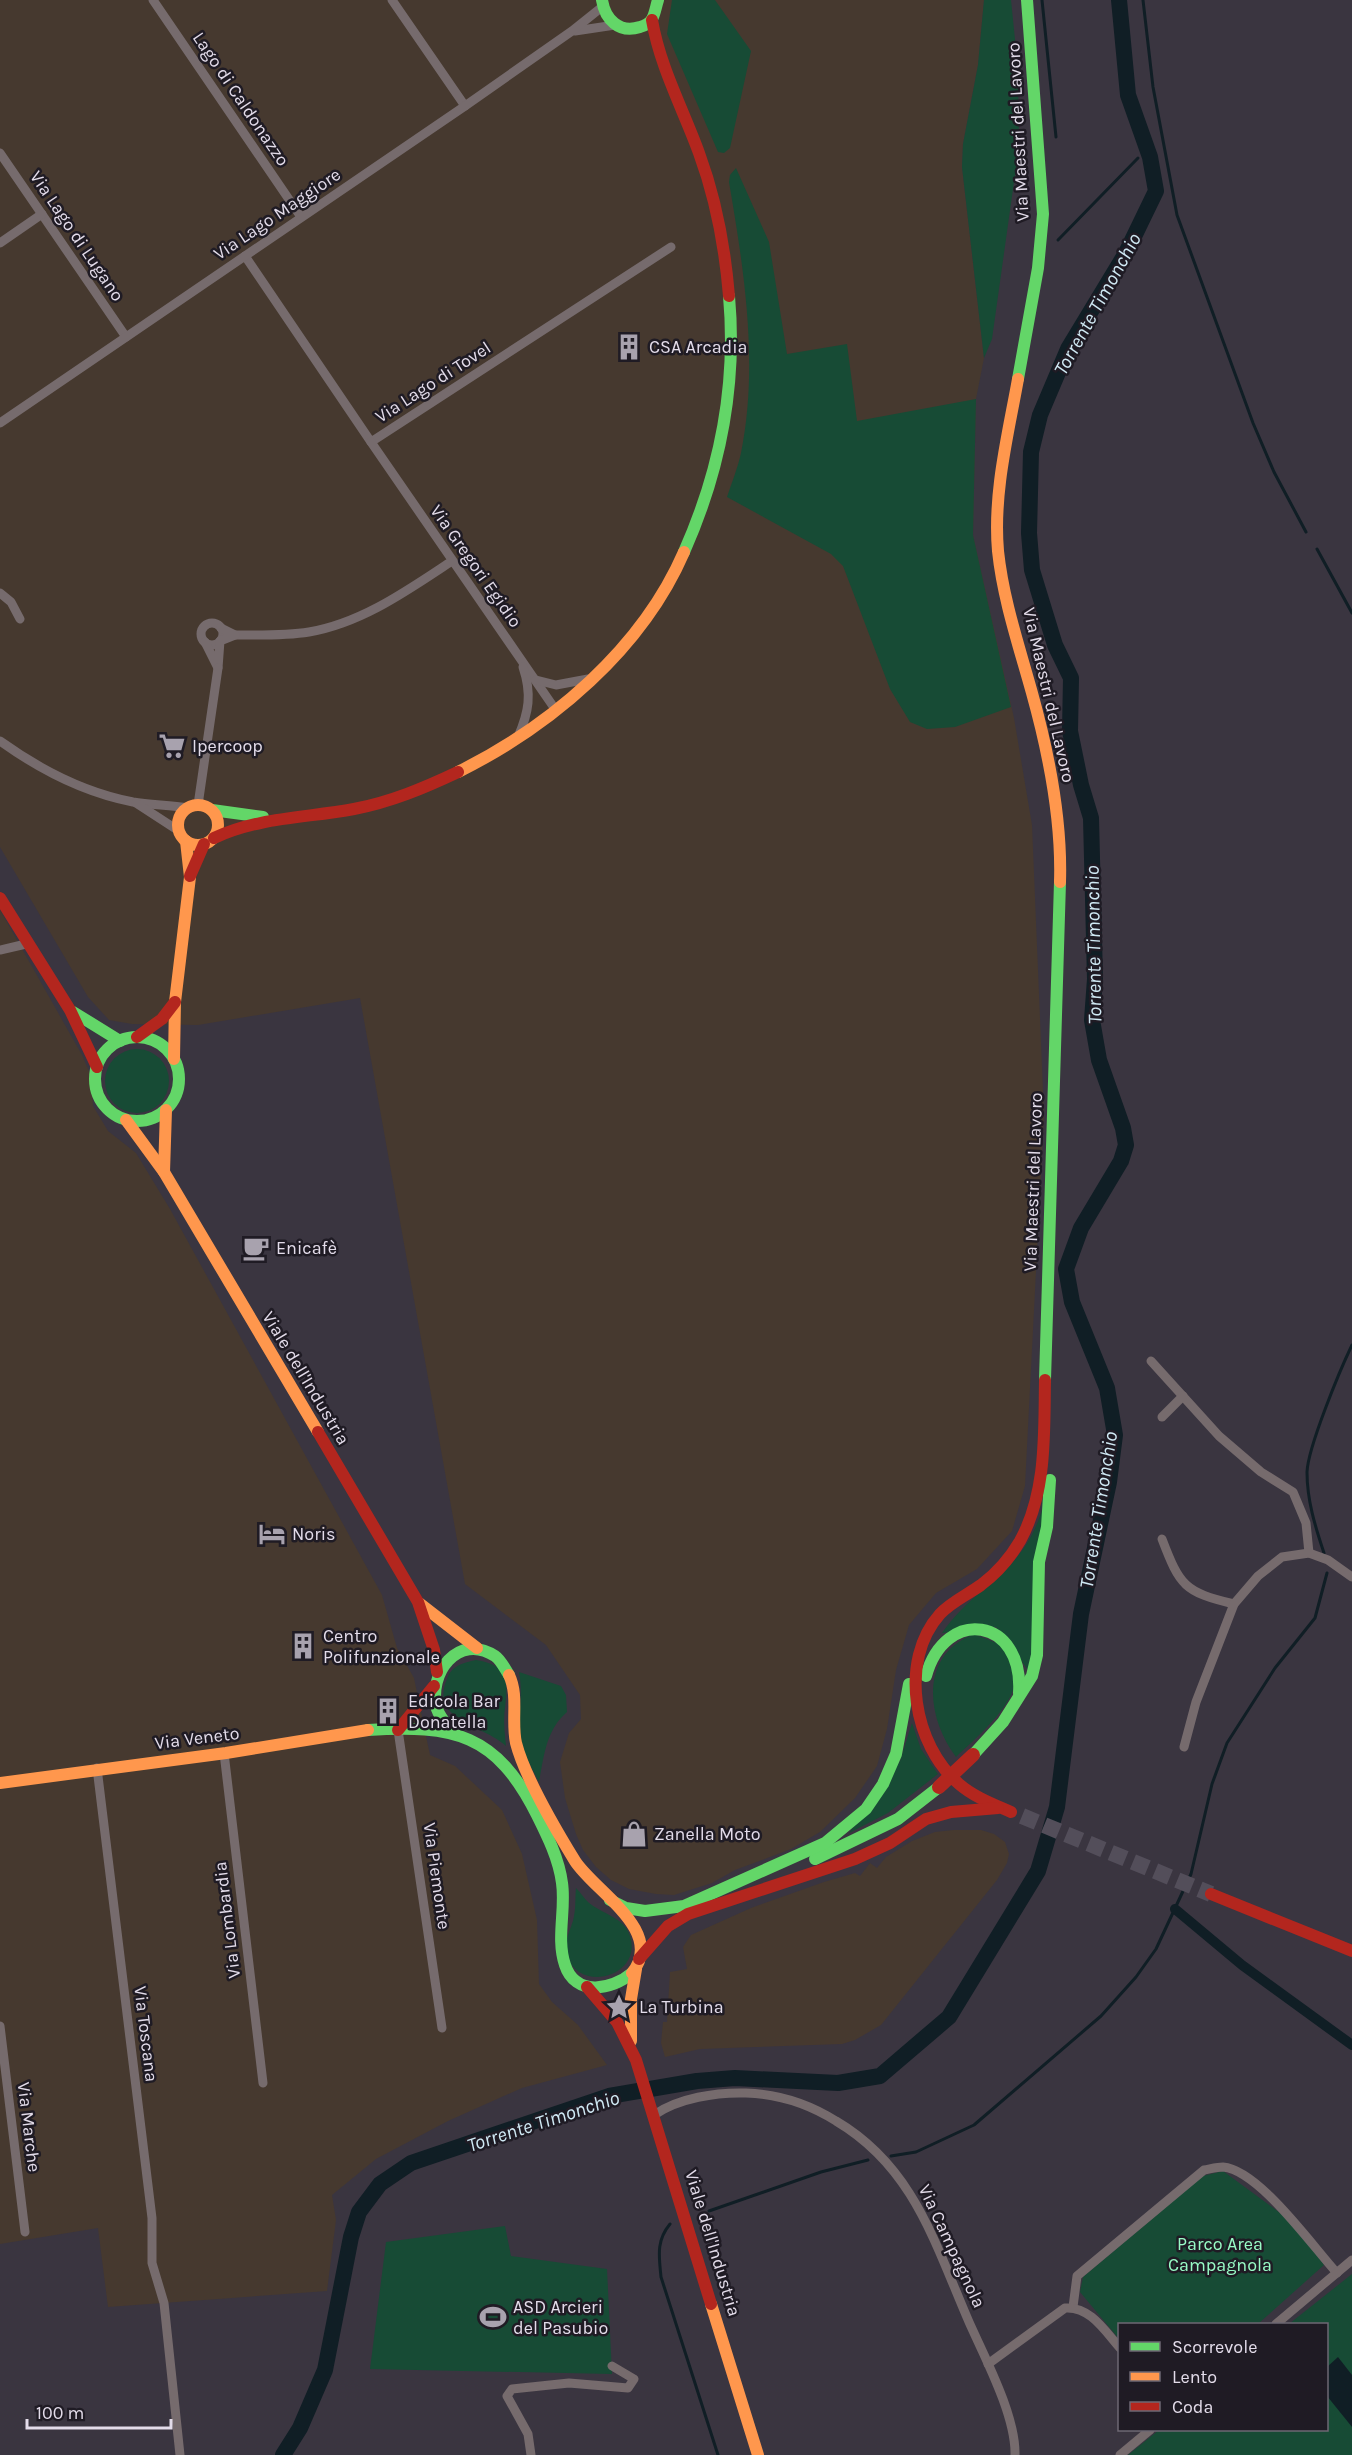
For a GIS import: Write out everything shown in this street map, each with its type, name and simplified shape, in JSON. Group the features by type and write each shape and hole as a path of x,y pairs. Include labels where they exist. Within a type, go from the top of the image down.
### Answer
{"main road":[{"path":"183,836 209,841 230,830 271,818 342,811 395,799 460,771 517,738 555,709 637,629 656,603 688,541 712,486 727,415 733,331 730,279 708,176 659,56 652,20 658,0"},
{"name":"Via Maestri del Lavoro","path":"968,1592 986,1581 1015,1551 1035,1509 1043,1460 1061,862 1054,796 1044,735 1004,588 998,555 997,520 998,488 1038,268 1043,214 1027,0"},
{"path":"602,3 615,26 633,30 646,39 659,56"},
{"path":"633,30 652,20"},
{"path":"126,1120 140,1122 154,1118 166,1110 173,1101 179,1080 174,1059 175,1002 190,877 181,815 193,806 271,818"},
{"path":"190,877 218,820 212,810"},
{"name":"Viale dell'Industria","path":"0,898 26,944 70,1010 97,1067 95,1078 100,1100 116,1116 126,1120 164,1172 418,1602 433,1647 438,1713 453,1733 476,1741 496,1756 518,1783 530,1805 563,1885 560,1943 562,1956 570,1973 610,2008 631,2043 682,2199 758,2455"},
{"path":"97,1067 106,1051 120,1041 137,1037 162,1019 175,1002"},
{"name":"Viale dell'Industria","path":"70,1010 106,1035 120,1041"},
{"path":"137,1037 159,1043 174,1059"},
{"path":"164,1172 166,1110"},
{"path":"686,1910 818,1858 898,1819 939,1787 973,1755 1017,1702 1032,1676 1037,1655 1036,1592 1050,1488 1051,1404 1046,1360"},
{"path":"587,1987 610,1986 637,1964 668,1926 686,1910 825,1843 866,1809 883,1784 896,1754 912,1664 922,1638 933,1623 968,1592"},
{"path":"968,1592 935,1636 929,1650 926,1676 930,1719 938,1744 968,1781 1012,1812"},
{"name":"Viale dell'Industria","path":"418,1602 477,1648 500,1659 514,1693 514,1736 519,1751 576,1863 594,1887 625,1913 638,1931 637,1964 631,1999 631,2043"},
{"path":"933,1623 919,1658 916,1680 921,1723 930,1747 952,1779 981,1799 1012,1812"},
{"path":"926,1676 934,1655 955,1634 970,1628 990,1630 1004,1639 1015,1651 1020,1670 1017,1702"},
{"path":"398,1730 453,1654 477,1648"},
{"name":"Via Veneto","path":"0,1783 341,1735 398,1730 453,1733"},
{"path":"610,1900 626,1908 645,1911 686,1910 855,1859 890,1843 926,1819 951,1812 1012,1812"},
{"path":"1211,1894 1352,1952"}],"street":[{"name":"Lago di Caldonazzo","path":"153,0 301,217"},
{"path":"392,0 465,106"},
{"name":"Via Lago Maggiore","path":"0,423 465,106 572,31 602,3"},
{"name":"Via Lago Maggiore","path":"572,31 615,26"},
{"name":"Via Lago di Lugano","path":"0,153 126,337"},
{"path":"0,243 42,214"},
{"name":"Via Lago di Tovel","path":"245,256 371,442 671,247"},
{"name":"Via Gregori Egidio","path":"371,442 555,709"},
{"path":"205,642 211,645 235,635 309,632 338,625 401,595 452,561"},
{"path":"0,593 11,602 20,619"},
{"path":"218,668 205,642 202,632 205,626 212,623 235,635"},
{"path":"0,741 24,758 78,785 134,802 193,806 218,668 222,628"},
{"path":"517,738 530,705 531,693 521,659"},
{"path":"536,680 556,685 588,679"},
{"path":"134,802 183,836"},
{"path":"0,950 26,944"},
{"path":"1151,1361 1204,1422 1244,1458 1293,1492 1306,1523 1314,1555"},
{"path":"1162,1417 1183,1396"},
{"path":"1162,1539 1176,1575 1194,1591 1234,1604"},
{"path":"1184,1747 1196,1702 1234,1604 1258,1576 1282,1557 1314,1555 1328,1560 1352,1577"},
{"name":"Via Piemonte","path":"398,1730 442,2028"},
{"name":"Via Lombardia","path":"224,1753 263,2083"},
{"name":"Via Toscana","path":"97,1768 152,2218 152,2263 164,2303 180,2455"},
{"name":"Via Marche","path":"0,2026 25,2232"},
{"name":"Via Campagnola","path":"653,2111 705,2097 752,2093 786,2099 811,2108 859,2136 886,2159 912,2195 988,2364 1012,2430 1015,2455"},
{"path":"1073,2307 1077,2276 1204,2170 1224,2167 1242,2175 1267,2194 1303,2231 1336,2273"},
{"path":"1278,2323 1352,2260"},
{"path":"988,2364 1065,2308 1073,2307 1087,2313 1118,2347"},
{"path":"531,2455 528,2434 507,2396 512,2389 569,2383 628,2388 634,2379 612,2366"},
{"path":"1120,2455 1149,2431"}],"shaded area":[{"path":"0,0 984,0 978,65 963,144 962,167 984,358 976,399 973,535 1014,718 1032,825 1044,1115 1025,1486 1012,1531 977,1569 936,1593 909,1625 896,1670 887,1729 877,1766 855,1798 820,1832 791,1849 735,1870 712,1883 674,1895 656,1894 629,1889 611,1880 596,1867 583,1850 576,1834 565,1798 560,1762 569,1733 581,1719 580,1695 546,1645 465,1584 360,998 198,1025 132,1024 109,1020 88,997 0,847"},
{"path":"0,910 82,1055 91,1076 93,1106 108,1131 136,1153 170,1209 382,1595 397,1648 414,1678 430,1755 455,1766 502,1810 522,1854 537,1920 539,1984 552,2002 578,2025 607,2065 522,2088 448,2121 376,2159 332,2195 336,2220 327,2291 108,2307 98,2228 0,2244"},
{"path":"981,1830 994,1834 1005,1842 1009,1854 1007,1863 997,1880 881,2025 855,2040 842,2044 700,2049 665,2057 661,2043 663,2022 667,2022 670,1972 687,1969 683,1947 691,1935 751,1908 824,1882 855,1873 860,1876 870,1863 877,1868 886,1857 912,1841 935,1832"},
{"path":"1338,2357 1352,2375 1352,2427 1328,2397 1328,2366"}],"green space":[{"path":"672,0 715,0 751,51 730,148 724,153 718,152 667,34"},
{"path":"984,0 1011,0 1018,69 1019,146 992,339 984,358 962,167 963,144 978,65"},
{"path":"736,168 769,242 787,354 847,344 857,421 976,399 973,535 1011,707 955,727 927,729 910,722 890,689 843,566 831,554 727,497 741,453 749,385 744,283 729,182 730,175"},
{"path":"137,1049 155,1055 163,1063 169,1081 163,1099 155,1107 137,1113 119,1107 111,1099 105,1081 111,1063 119,1055"},
{"path":"1044,1503 1034,1639 1028,1670 996,1627 942,1633 956,1615 999,1576 1025,1547"},
{"path":"974,1634 1004,1646 1015,1676 1014,1686 1003,1709 956,1757 938,1724 933,1688 936,1672 944,1656 956,1644"},
{"path":"476,1660 495,1666 504,1676 506,1682 504,1718 506,1746 461,1720 446,1704 443,1693 449,1674 458,1665"},
{"path":"519,1672 561,1686 566,1695 567,1712 550,1735 539,1782 521,1743"},
{"path":"912,1723 921,1749 938,1774 888,1813 849,1833 900,1761"},
{"path":"576,1888 588,1902 623,1924 630,1936 632,1950 627,1961 619,1970 608,1975 596,1977 584,1975 574,1968 567,1956 566,1941 575,1913"},
{"name":"Parco Area Campagnola","path":"1223,2171 1295,2224 1324,2265 1259,2323 1118,2323 1118,2338 1080,2292 1083,2277 1203,2176"},
{"name":"ASD Arcieri del Pasubio","path":"505,2226 511,2256 607,2269 612,2374 370,2369 386,2242"},
{"path":"1352,2274 1352,2455 1128,2455 1158,2431 1328,2431 1328,2323 1290,2323"}],"waterway":[{"path":"1042,0 1056,137"},
{"name":"Torrente Timonchio","path":"283,2455 300,2428 325,2370 351,2237 359,2212 380,2184 411,2163 609,2096 697,2081 735,2078 838,2083 880,2076 949,2017 1038,1871 1057,1807 1081,1614 1109,1482 1115,1435 1107,1388 1072,1302 1066,1269 1081,1228 1121,1161 1126,1145 1123,1128 1099,1060 1092,1020 1095,979 1091,818 1081,785 1070,731 1071,678 1055,645 1032,570 1029,533 1031,452 1040,415 1068,349 1126,253 1156,191 1150,157 1128,95 1119,0"},
{"path":"1143,0 1153,87 1177,215 1253,423 1274,472 1306,532"},
{"path":"1058,240 1138,158"},
{"path":"1317,549 1352,613"},
{"path":"1324,1553 1310,1503 1307,1472 1319,1427 1352,1345"},
{"path":"891,2156 916,2152 974,2125 1101,2016 1136,1977 1156,1949 1191,1874 1212,1784 1227,1743 1275,1668 1315,1618 1327,1573"},
{"path":"1175,1909 1242,1965 1352,2045"},
{"path":"709,2211 821,2172 868,2160"},
{"path":"670,2224 660,2243 661,2277 718,2455"}],"tunnel":[{"path":"1022,1816 1211,1894"}],"traffic: fast":[{"path":"602,0 606,13 614,23 620,27 632,29 643,26 651,20 658,0"},
{"path":"1018,379 1038,268 1043,214 1027,0"},
{"path":"684,552 707,490 723,427 730,362 729,296"},
{"path":"212,810 263,817"},
{"path":"1045,1380 1060,882"},
{"path":"73,1012 120,1041"},
{"path":"137,1037 153,1040 167,1049 176,1063 179,1079 176,1095 167,1109 153,1118 137,1121 121,1118 107,1109 98,1095 95,1079 98,1063 107,1049 121,1040 137,1037"},
{"path":"973,1755 1003,1722 1032,1676 1037,1655 1039,1562 1047,1527 1050,1480"},
{"path":"926,1676 936,1654 949,1638 965,1631 982,1630 997,1636 1009,1648 1017,1668 1019,1693"},
{"path":"453,1733 438,1712 435,1696 441,1671 448,1660 469,1649 481,1650 495,1656 509,1675"},
{"path":"610,1900 626,1908 645,1911 684,1906 825,1843 866,1809 883,1784 896,1754 909,1684"},
{"path":"368,1730 425,1730 448,1733 469,1740 488,1751 505,1766 537,1815 558,1865 563,1893 562,1955 570,1975 585,1986 604,1987 632,1973"},
{"path":"815,1859 898,1819 939,1787"}],"traffic: slow":[{"path":"1018,379 999,486 998,551 1008,605 1049,763 1057,811 1060,882"},
{"path":"458,772 527,732 590,681 619,652 644,621 666,587 684,552"},
{"path":"198,805 212,811 218,825 212,839 198,845 184,839 178,825 184,811 198,805"},
{"path":"174,1059 175,1002 190,877 186,841"},
{"path":"164,1172 166,1110"},
{"path":"126,1120 164,1172 318,1432"},
{"path":"419,1603 477,1648"},
{"path":"509,1675 514,1691 516,1743 526,1772 575,1861 634,1927 640,1942 640,1957 632,1973"},
{"path":"0,1783 226,1753 368,1730"},
{"path":"631,2041 631,1999 636,1969"},
{"path":"711,2304 758,2455"}],"traffic: jam":[{"path":"652,20 660,54 699,153 710,188 722,242 729,296"},
{"path":"214,838 265,822 381,803 458,772"},
{"path":"190,876 204,844"},
{"path":"0,898 70,1010 97,1067"},
{"path":"137,1037 162,1019 175,1002"},
{"path":"1011,1812 971,1793 944,1768 931,1748 922,1726 917,1702 916,1678 919,1655 927,1633 940,1614 998,1570 1020,1541 1029,1522 1040,1483 1045,1380"},
{"path":"318,1432 418,1602 434,1650 437,1672"},
{"path":"398,1730 434,1686"},
{"path":"939,1787 973,1755"},
{"path":"639,1959 668,1926 688,1914 855,1859 890,1843 926,1819 951,1812 998,1808"},
{"path":"1211,1894 1352,1951"},
{"path":"587,1987 617,2022 636,2060 711,2304"}],"place":[{"name":"CSA Arcadia","path":"629,347"},
{"name":"Ipercoop","path":"172,746"},
{"name":"Enicafè","path":"256,1248"},
{"name":"Noris","path":"272,1534"},
{"name":"Centro Polifunzionale","path":"303,1646"},
{"name":"Edicola Bar Donatella","path":"388,1711"},
{"name":"Zanella Moto","path":"634,1834"},
{"name":"La Turbina","path":"619,2007"},
{"name":"ASD Arcieri del Pasubio","path":"493,2317"}]}
